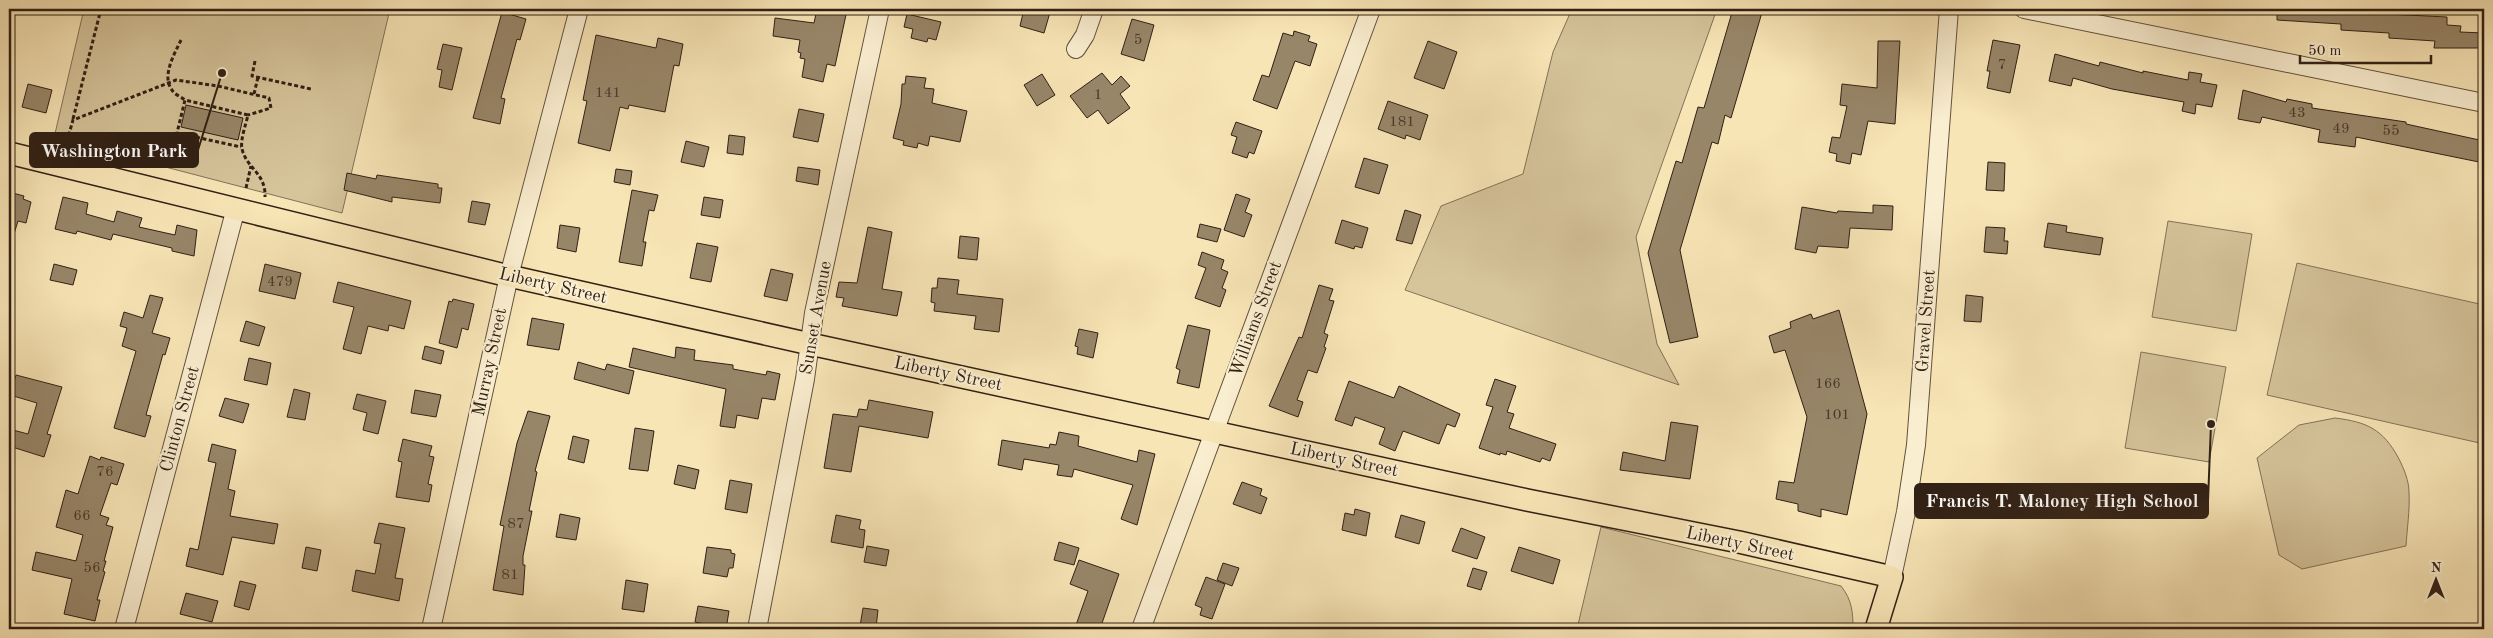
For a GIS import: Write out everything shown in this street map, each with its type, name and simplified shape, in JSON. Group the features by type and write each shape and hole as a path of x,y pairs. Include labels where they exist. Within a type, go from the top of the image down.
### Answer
{"main road":[{"name":"Liberty Street","path":"9,152 508,276 810,344 1527,500 1739,542 1892,577"},
{"name":"Gravel Street","path":"1876,629 1892,577"}],"street":[{"name":"Murray Street","path":"430,629 508,276 579,9"},
{"name":"Sunset Avenue","path":"757,629 804,388 814,313 880,9"},
{"path":"1076,49 1085,35 1094,9"},
{"name":"Williams Street","path":"1141,629 1371,9"},
{"name":"Gravel Street","path":"1892,577 1905,520 1916,445 1949,9"},
{"path":"2024,9 2484,103"},
{"name":"Clinton Street","path":"124,629 236,208"}],"path":[{"path":"60,165 101,9"},
{"path":"73,120 169,82 176,80 202,83 270,98 271,108 248,115 185,100 172,90 169,82 169,66 181,40"},
{"path":"255,61 252,76 311,89"},
{"path":"254,94 258,77"},
{"path":"178,133 185,100"},
{"path":"245,156 241,147 248,115"},
{"path":"130,159 145,146 178,133 241,147"},
{"path":"153,165 159,142"},
{"path":"246,188 252,165"}],"shaded area":[{"path":"84,9 390,9 342,213 54,138"},
{"path":"1572,9 1717,9 1636,237 1657,344 1679,385 1405,290 1441,206 1523,174 1553,52"},
{"path":"2168,221 2252,234 2236,331 2152,317"},
{"path":"2297,263 2484,305 2484,444 2267,395"},
{"path":"2141,352 2226,367 2209,462 2125,448"},
{"path":"2335,418 2356,422 2373,429 2387,440 2399,459 2409,488 2406,546 2302,569 2279,555 2257,458 2299,425"},
{"path":"1601,527 1841,586 1848,596 1851,606 1853,629 1671,629 1666,627 1665,629 1577,629"}],"building":[{"path":"817,9 847,10 835,66 827,64 823,82 802,77 805,59 800,58 801,53 798,52 800,40 773,36 775,18 814,23"},
{"path":"1024,9 1051,9 1044,33 1020,26"},
{"path":"1733,9 1763,9 1731,118 1725,115 1718,144 1712,142 1680,250 1698,337 1670,343 1648,253 1676,161 1682,163 1698,107 1704,108"},
{"path":"2277,9 2366,9 2366,13 2447,17 2447,25 2461,26 2460,32 2484,33 2484,48 2434,48 2435,41 2389,38 2389,33 2341,30 2341,24 2277,20"},
{"path":"502,12 526,19 520,40 517,39 501,98 505,99 500,124 473,118"},
{"path":"907,14 941,22 936,40 928,38 927,42 911,38 913,29 904,27"},
{"path":"1132,19 1154,25 1144,61 1121,54"},
{"path":"1294,31 1310,36 1308,41 1317,44 1310,66 1295,61 1277,109 1253,100 1262,75 1269,77 1283,33 1293,36"},
{"path":"596,35 656,48 658,38 683,44 679,66 674,65 665,112 629,105 628,109 620,107 610,151 578,143 587,101 583,100"},
{"path":"1993,40 2020,45 2010,93 1987,88 1990,71 1987,71"},
{"path":"1428,41 1457,52 1444,89 1414,78"},
{"path":"1878,41 1900,41 1895,124 1868,121 1861,155 1852,153 1850,164 1836,161 1837,154 1829,152 1832,137 1840,138 1847,106 1840,105 1842,84 1877,88"},
{"path":"443,44 462,48 452,90 439,87 442,70 437,69"},
{"path":"2055,54 2099,66 2100,62 2143,73 2143,71 2188,80 2189,72 2202,74 2200,82 2217,85 2212,107 2196,104 2195,114 2182,111 2184,102 2112,89 2073,78 2071,86 2049,81"},
{"path":"1102,73 1112,85 1121,76 1130,86 1120,94 1130,108 1108,124 1098,110 1087,118 1070,96"},
{"path":"1042,74 1055,95 1037,106 1024,85"},
{"path":"906,76 926,78 924,88 934,89 932,103 967,111 960,142 930,136 928,146 918,143 917,148 903,145 904,141 893,138 901,104 902,84 905,84"},
{"path":"28,84 52,90 46,113 22,107"},
{"path":"2243,90 2286,102 2287,99 2312,104 2312,108 2406,122 2406,124 2484,141 2484,163 2356,137 2355,147 2318,142 2320,130 2262,117 2260,123 2238,119"},
{"path":"1388,101 1428,115 1420,140 1406,135 1405,139 1378,129"},
{"path":"186,105 243,118 238,140 181,127"},
{"path":"799,109 824,114 818,142 793,137"},
{"path":"1236,122 1262,131 1254,154 1249,152 1247,158 1232,153 1237,137 1231,135"},
{"path":"729,135 745,137 743,155 727,153"},
{"path":"686,141 709,147 704,167 681,162"},
{"path":"1364,158 1388,165 1379,194 1355,187"},
{"path":"1988,162 2005,163 2004,191 1986,190"},
{"path":"798,167 820,170 818,185 796,181"},
{"path":"616,169 632,171 630,185 614,182"},
{"path":"347,173 376,179 377,175 438,184 438,188 442,188 440,203 392,197 392,202 344,190"},
{"path":"632,190 658,195 654,211 649,210 643,242 646,242 642,266 619,262"},
{"path":"9,192 24,196 23,199 31,202 26,223 18,221 13,237 9,236"},
{"path":"1236,194 1250,199 1245,212 1252,215 1244,237 1224,230"},
{"path":"63,197 88,203 86,214 114,222 117,211 142,218 139,227 175,235 177,225 197,230 194,256 172,251 172,248 113,234 111,240 77,231 76,234 55,229"},
{"path":"704,197 723,200 720,218 701,215"},
{"path":"472,201 490,204 485,225 468,222"},
{"path":"1873,205 1893,206 1892,230 1850,228 1848,248 1818,246 1816,253 1795,249 1802,207 1837,213 1838,211 1873,213"},
{"path":"1405,210 1421,215 1412,244 1396,240"},
{"path":"1342,220 1368,228 1362,248 1355,246 1354,249 1335,243"},
{"path":"2048,223 2067,226 2066,232 2103,238 2100,255 2044,247"},
{"path":"1200,224 1221,229 1217,242 1197,237"},
{"path":"560,225 580,228 576,252 557,248"},
{"path":"868,227 892,232 882,289 902,292 897,316 842,306 844,298 836,297 839,282 857,283"},
{"path":"1986,227 2005,228 2004,241 2008,241 2007,254 1984,252"},
{"path":"960,236 979,238 977,260 958,258"},
{"path":"697,243 718,247 711,282 690,278"},
{"path":"1202,252 1224,260 1221,269 1228,272 1222,288 1226,290 1220,307 1195,298 1206,268 1198,265"},
{"path":"54,264 77,270 73,285 50,280"},
{"path":"265,264 301,273 295,299 259,291"},
{"path":"771,269 793,274 787,301 764,296"},
{"path":"938,278 959,280 957,294 1003,299 999,332 974,329 976,316 934,311 935,303 931,302 932,288 937,288"},
{"path":"338,282 411,301 404,329 389,325 388,331 368,326 361,354 343,349 354,307 333,302"},
{"path":"1319,285 1333,289 1329,300 1334,301 1324,333 1328,335 1324,347 1326,348 1317,373 1308,370 1297,400 1303,402 1298,417 1269,406 1299,337 1302,338"},
{"path":"150,295 163,298 152,333 170,338 165,355 163,354 146,415 151,416 145,437 114,428 136,351 122,346 127,328 120,326 124,312 143,318"},
{"path":"1966,295 1983,297 1981,322 1964,321"},
{"path":"453,299 474,304 468,330 462,328 457,348 439,343 449,301 452,302"},
{"path":"1839,310 1867,414 1847,515 1821,509 1821,517 1798,511 1798,504 1776,499 1779,481 1794,483 1807,417 1785,350 1774,353 1769,336 1791,328 1790,322 1811,314 1813,319"},
{"path":"532,318 564,324 559,350 527,345"},
{"path":"246,321 265,327 259,346 240,341"},
{"path":"1188,325 1210,330 1199,388 1177,383 1180,370 1176,368"},
{"path":"1079,329 1098,333 1093,358 1077,354 1078,347 1075,346"},
{"path":"425,346 444,351 441,364 422,359"},
{"path":"676,347 695,350 694,360 733,365 733,369 766,375 767,371 780,374 775,400 762,398 758,419 737,415 735,428 720,426 726,389 629,367 633,348 675,358"},
{"path":"249,358 271,363 267,385 244,380"},
{"path":"578,362 605,370 607,364 634,371 629,394 574,379"},
{"path":"16,375 62,387 47,434 51,435 44,457 9,446 9,429 28,434 37,403 10,395"},
{"path":"1495,379 1516,386 1507,412 1514,414 1509,428 1556,444 1550,461 1542,458 1540,462 1507,451 1506,455 1500,453 1500,455 1479,448 1493,407 1486,405"},
{"path":"1349,381 1394,398 1399,386 1460,414 1455,427 1447,424 1439,444 1403,431 1395,451 1379,444 1385,428 1355,417 1352,426 1335,420"},
{"path":"294,389 310,393 305,420 287,417"},
{"path":"415,390 441,395 436,417 411,413"},
{"path":"357,394 386,401 378,434 363,430 367,413 353,409"},
{"path":"225,398 249,404 243,423 219,416"},
{"path":"869,400 933,412 928,438 859,426 851,472 824,468 833,414 857,417 859,409 867,410"},
{"path":"528,411 550,416 535,471 537,472 529,511 532,511 523,556 523,565 525,565 523,595 493,590 504,526 500,525 517,443"},
{"path":"1671,422 1698,426 1690,479 1620,470 1623,452 1665,461"},
{"path":"635,428 654,431 648,471 629,469"},
{"path":"1059,432 1079,436 1078,446 1137,462 1139,450 1155,454 1137,525 1121,519 1133,485 1074,469 1072,477 1057,475 1059,465 1024,459 1022,470 998,465 1002,440 1049,448 1050,444 1056,445"},
{"path":"573,436 589,440 584,463 568,459"},
{"path":"403,439 432,446 429,456 434,457 428,484 432,485 429,502 396,497 402,462 398,461"},
{"path":"212,444 236,450 228,489 235,491 230,516 278,524 274,544 232,537 223,575 186,566 190,548 198,550 216,463 208,461"},
{"path":"90,456 100,460 101,457 124,464 117,485 111,483 100,515 109,518 106,525 113,527 104,561 106,561 103,571 105,572 97,600 100,600 95,621 64,614 72,579 32,570 36,552 76,561 83,535 56,527 66,490 78,494"},
{"path":"678,465 699,470 695,489 674,484"},
{"path":"730,480 752,484 747,513 725,509"},
{"path":"1242,482 1262,489 1260,495 1267,498 1261,514 1233,504"},
{"path":"1355,509 1370,513 1366,536 1342,530 1345,513 1354,515"},
{"path":"560,514 580,518 576,540 556,537"},
{"path":"836,515 861,520 859,529 865,530 863,548 831,542"},
{"path":"1401,515 1425,522 1419,544 1395,537"},
{"path":"379,523 405,528 395,578 403,579 399,601 352,591 356,570 375,574 381,544 374,543"},
{"path":"1461,528 1485,537 1477,559 1452,551"},
{"path":"1059,542 1079,548 1074,565 1054,560"},
{"path":"867,546 889,550 886,566 864,562"},
{"path":"306,547 321,550 317,571 302,568"},
{"path":"707,547 731,550 731,553 735,554 733,568 729,568 727,577 703,573"},
{"path":"1519,547 1560,560 1553,584 1511,571"},
{"path":"1079,560 1119,574 1100,629 1087,629 1076,625 1088,591 1070,584"},
{"path":"1223,563 1239,568 1232,586 1217,580"},
{"path":"1473,568 1487,572 1481,590 1467,586"},
{"path":"1206,577 1225,584 1212,619 1200,615 1202,608 1195,605"},
{"path":"626,580 648,584 644,612 622,609"},
{"path":"240,581 256,585 249,610 234,606"},
{"path":"186,593 218,601 212,622 180,614"},
{"path":"698,606 729,611 726,629 703,629 704,624 695,622"},
{"path":"863,608 878,610 876,628 860,626"}],"place":[{"name":"Washington Park","path":"222,73"},
{"name":"Francis T. Maloney High School","path":"2211,424"}]}
